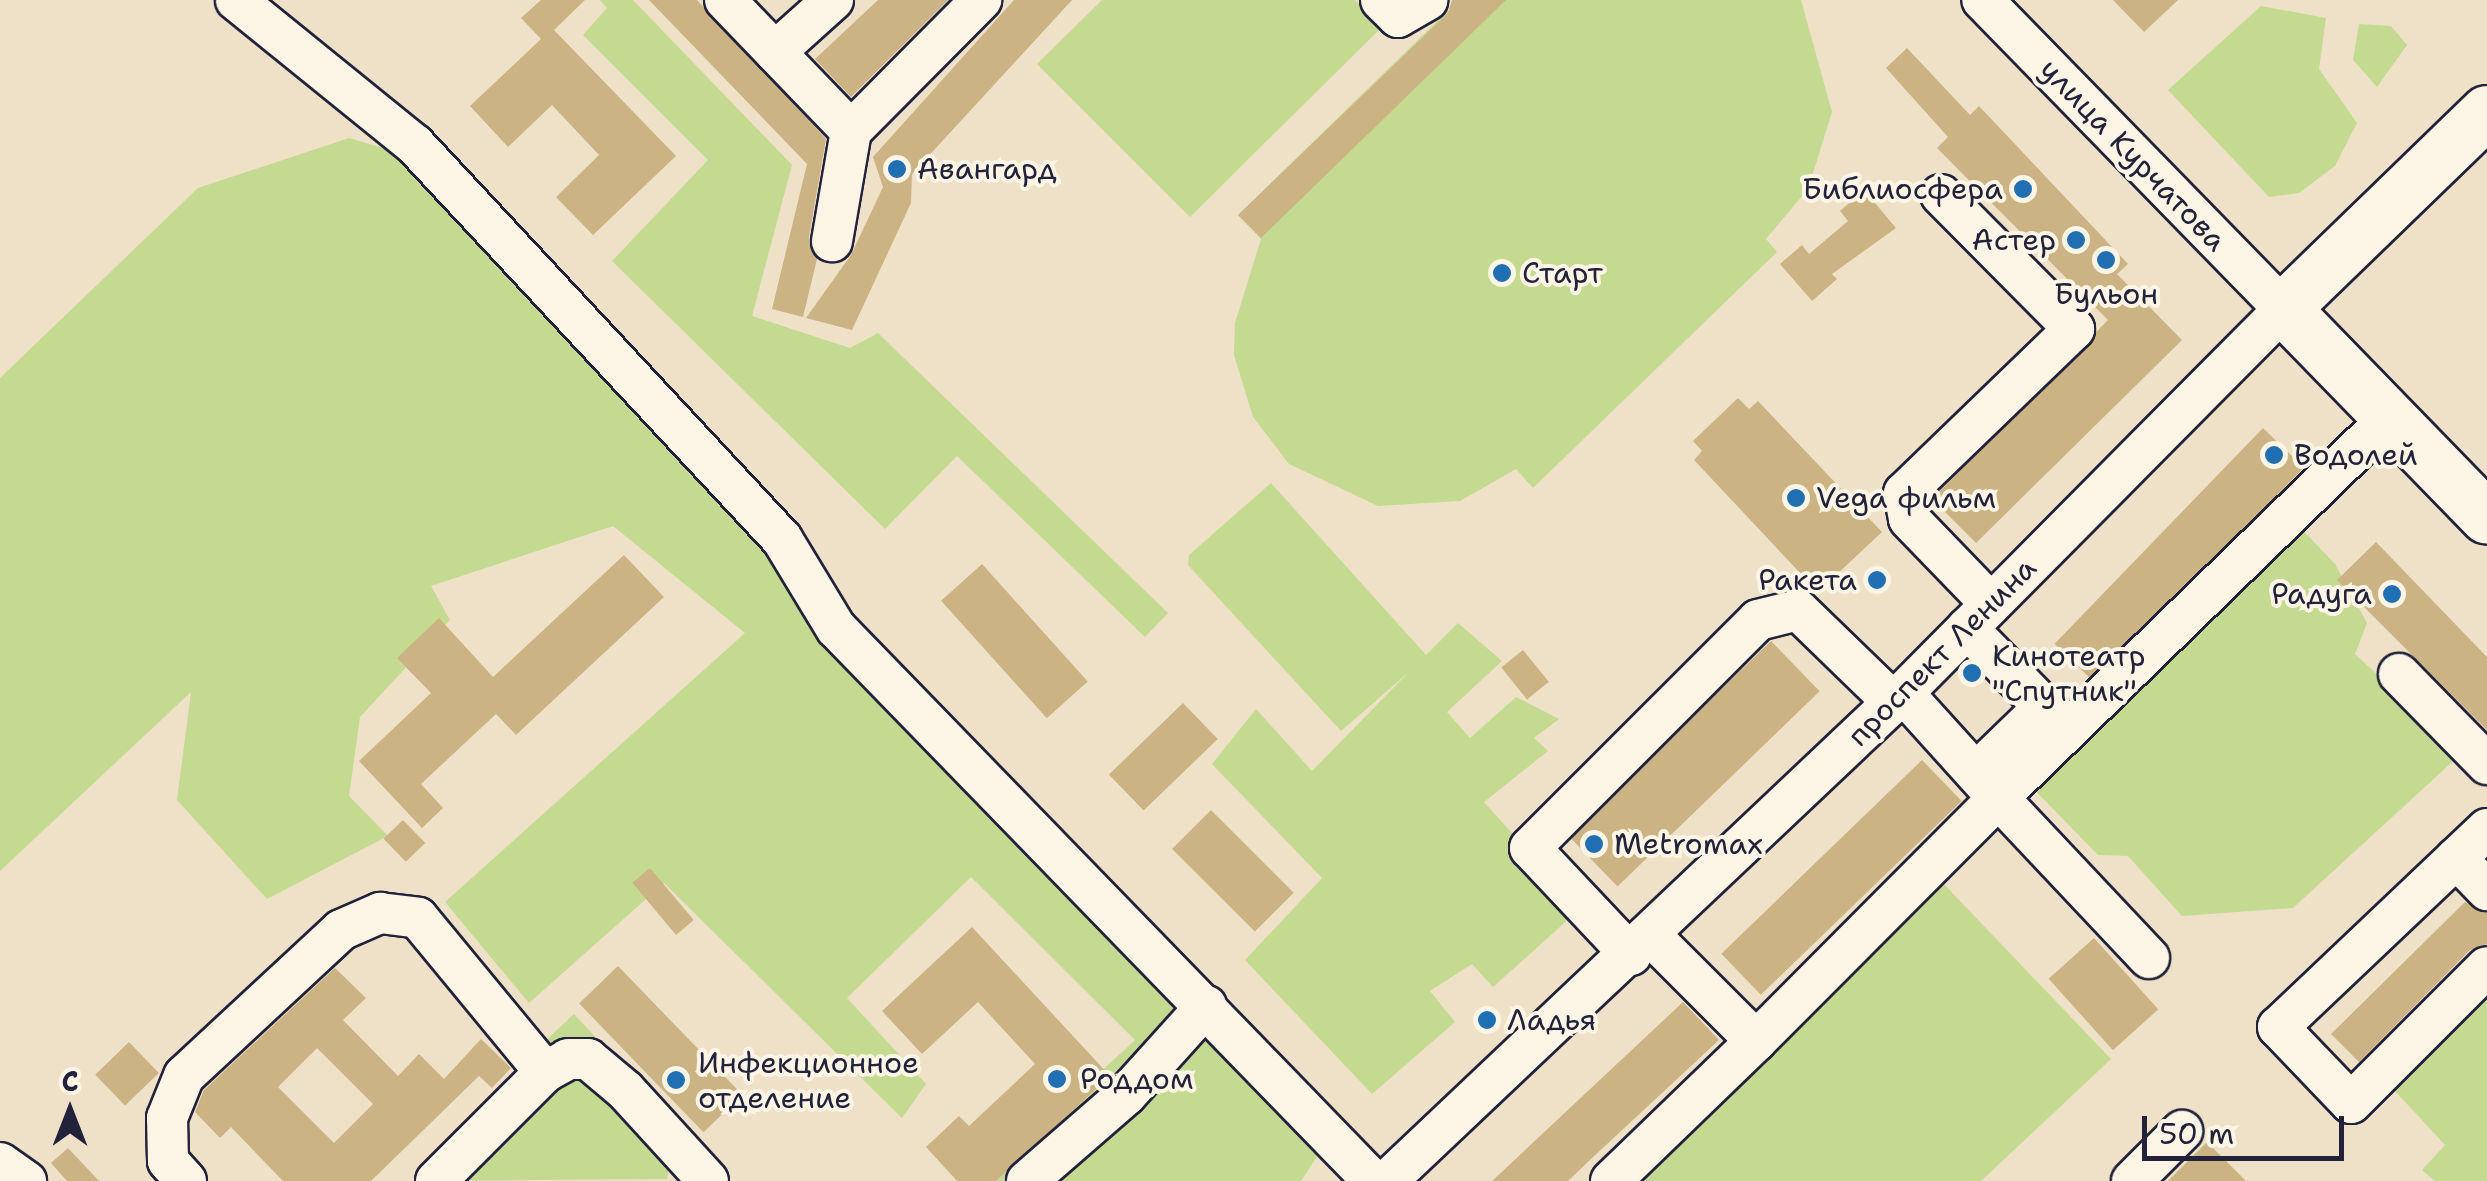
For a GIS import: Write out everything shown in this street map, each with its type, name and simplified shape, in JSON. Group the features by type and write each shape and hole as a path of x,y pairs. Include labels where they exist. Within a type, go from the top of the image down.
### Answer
{"main road":[{"name":"проспект Ленина","path":"2284,309 2485,119"},
{"path":"2284,309 2487,518"}],"street":[{"path":"236,0 414,144 782,539 836,628 1372,1181"},
{"path":"725,0 851,131"},
{"path":"776,52 833,0"},
{"path":"832,241 851,131 981,0"},
{"path":"1381,0 1398,17 1428,0"},
{"name":"улица Курчатова","path":"1982,0 2284,309"},
{"path":"1941,195 2074,330 1904,493 1910,519 2044,707 1987,785"},
{"name":"проспект Ленина","path":"1387,1181 1898,697 2284,309"},
{"path":"1610,1181 1756,1041 1987,785 2390,418"},
{"path":"1756,1041 1530,848 1758,620 1798,610 1898,697 1987,785 2149,958"},
{"path":"2400,674 2487,764"},
{"path":"2487,828 2278,1028 2352,1102 2487,967"},
{"path":"2456,858 2487,890"},
{"path":"186,1181 168,1161 166,1118 184,1076 342,930 380,912 418,918 545,1072"},
{"path":"1027,1181 1126,1096 1206,1006"},
{"path":"436,1181 545,1072 588,1059 708,1181"},
{"path":"2132,1181 2182,1132"},
{"path":"0,1163 26,1181"}],"green space":[{"path":"600,0 633,0 792,165 752,316 850,348 878,333 1168,613 1145,637 957,456 885,529 612,261 708,160 583,35 607,8"},
{"path":"1102,0 1355,0 1382,27 1190,217 1037,64"},
{"name":"Старт","path":"1459,0 1801,0 1832,112 1808,189 1766,239 1777,252 1533,488 1516,469 1460,501 1378,506 1289,464 1253,417 1234,355 1235,323 1261,239 1238,215"},
{"path":"2261,6 2326,18 2319,69 2357,123 2335,166 2299,193 2269,197 2168,90"},
{"path":"2359,24 2391,26 2407,45 2377,87 2353,60"},
{"path":"349,138 407,155 1322,1149 1301,1181 983,1181 1135,1040 971,877 847,998 926,1084 902,1118 664,883 529,1003 445,902 745,633 613,526 431,586 450,620 360,717 349,796 388,836 267,899 177,800 191,692 0,871 0,378 198,188"},
{"path":"1271,483 1426,655 1458,623 1502,661 1447,712 1470,738 1516,697 1559,719 1534,738 1548,751 1484,802 1580,909 1493,987 1472,964 1430,991 1455,1022 1372,1094 1245,960 1322,878 1212,764 1256,709 1312,771 1409,672 1341,731 1188,565 1189,555"},
{"path":"2294,521 2335,564 2367,623 2355,654 2462,753 2293,908 2182,916 2128,856 2098,855 2025,780"},
{"path":"1940,880 2111,1059 1981,1181 1628,1181"},
{"path":"2487,971 2487,1181 2435,1181 2422,1170 2445,1145 2383,1078"},
{"path":"574,1014 678,1126 667,1179 418,1181 536,1071 526,1059"}],"building":[{"path":"541,0 585,0 554,30 676,156 593,235 556,197 599,155 552,105 508,147 470,106 541,39 521,18"},
{"path":"649,0 697,0 826,139 809,237 817,259 803,317 772,309 807,164"},
{"path":"878,0 948,0 851,97 815,59"},
{"path":"1014,0 1072,0 912,174 911,203 852,330 806,318 851,255 883,187 873,157"},
{"path":"1452,0 1506,0 1261,238 1238,215 1448,13"},
{"path":"2113,0 2178,0 2144,32"},
{"path":"1907,48 1970,115 1979,106 2128,264 2117,274 2182,340 1976,543 1932,499 2108,320 1937,148 1948,137 1886,68"},
{"path":"1864,190 1896,228 1832,274 1837,279 1812,301 1780,264 1802,245 1809,254 1848,221 1840,211"},
{"path":"1738,398 1749,409 1758,401 1882,532 1818,592 1694,460 1702,451 1693,441"},
{"path":"2263,428 2304,468 2096,683 2055,644"},
{"path":"2376,542 2487,657 2487,730 2337,580"},
{"path":"624,555 664,597 516,735 496,714 421,784 443,808 422,828 359,761 431,693 397,658 439,618 493,677"},
{"path":"982,564 1088,681 1047,718 941,601"},
{"path":"1771,641 1820,691 1617,887 1569,836"},
{"path":"1523,650 1549,682 1527,699 1501,668"},
{"path":"1183,703 1218,739 1144,811 1109,775"},
{"path":"1922,760 1962,801 1761,995 1721,954"},
{"path":"1211,810 1294,893 1255,932 1172,849"},
{"path":"403,820 425,843 406,862 384,839"},
{"path":"650,868 694,920 676,935 632,883"},
{"path":"2465,902 2487,913 2487,944 2470,950 2359,1062 2331,1034"},
{"path":"972,927 1110,1076 996,1181 957,1181 926,1147 959,1116 969,1126 1035,1064 978,1002 922,1054 882,1011"},
{"path":"2094,938 2158,1009 2113,1050 2049,979"},
{"path":"618,966 742,1095 703,1132 579,1004"},
{"path":"335,968 366,998 343,1020 398,1076 419,1054 444,1079 481,1039 511,1068 492,1088 479,1076 371,1181 283,1181 231,1127 220,1138 195,1112 204,1090","holes":["317,1048 373,1104 334,1143 278,1087"]},
{"path":"1683,1002 1719,1040 1568,1181 1492,1181"},
{"path":"129,1042 159,1073 125,1106 95,1075"},
{"path":"2207,1142 2246,1181 2168,1181"},
{"path":"68,1148 99,1181 67,1181 51,1163"}],"place":[{"name":"Авангард","path":"897,169"},
{"name":"Библиосфера","path":"2023,189"},
{"name":"Астер","path":"2076,240"},
{"name":"Бульон","path":"2106,260"},
{"name":"Старт","path":"1502,273"},
{"name":"Водолей","path":"2274,455"},
{"name":"Vega фильм","path":"1796,498"},
{"name":"Ракета","path":"1877,580"},
{"name":"Радуга","path":"2392,594"},
{"name":"Кинотеатр \"Спутник\"","path":"1972,673"},
{"name":"Metromax","path":"1594,844"},
{"name":"Ладья","path":"1487,1020"},
{"name":"Роддом","path":"1057,1079"},
{"name":"Инфекционное отделение","path":"676,1080"}]}
